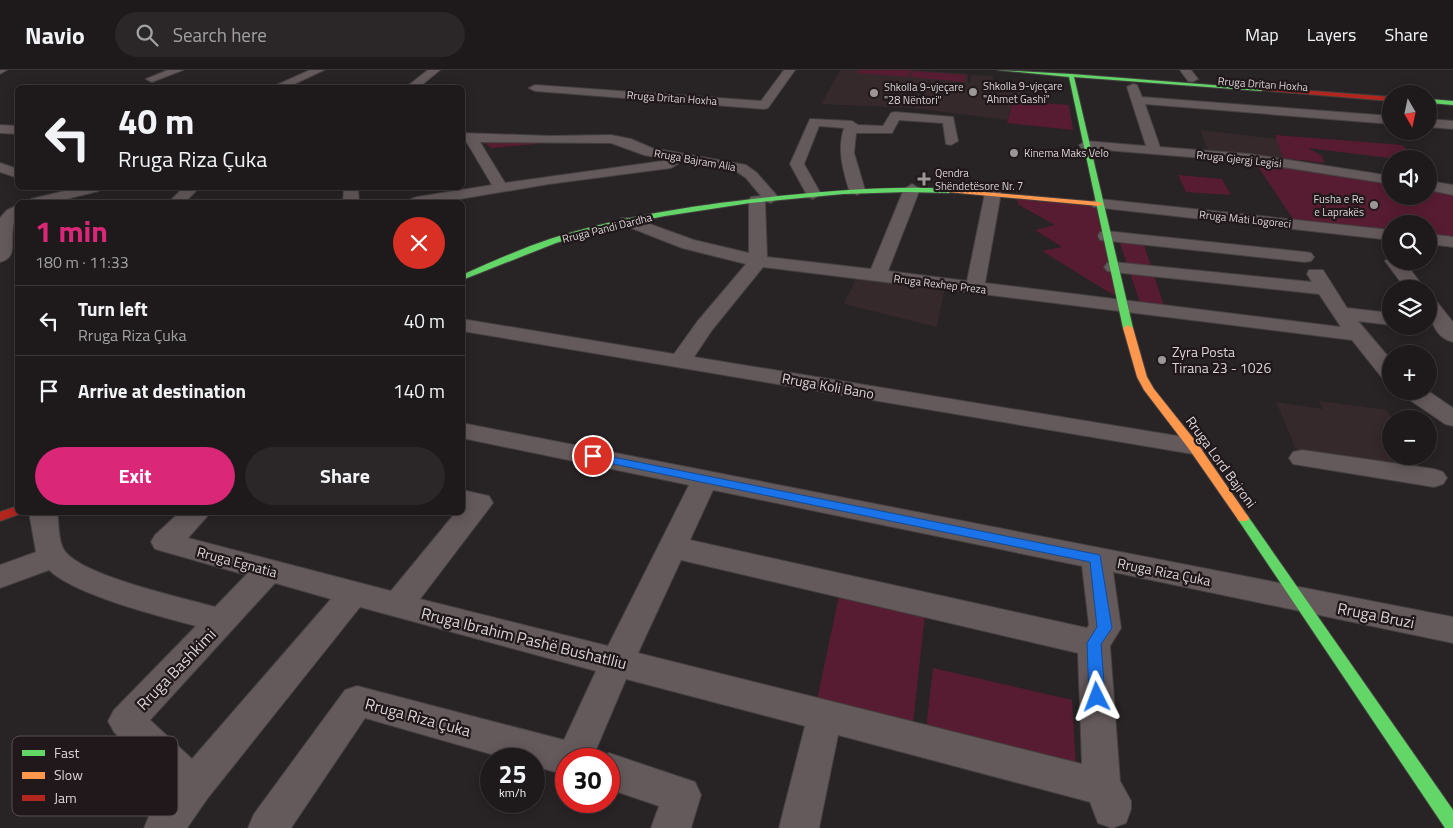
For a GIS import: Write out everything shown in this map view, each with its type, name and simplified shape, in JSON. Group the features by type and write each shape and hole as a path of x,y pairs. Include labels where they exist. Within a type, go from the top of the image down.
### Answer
{"main road":[{"name":"Rruga Dritan Hoxha","path":"999,70 1188,74 1382,92"},
{"name":"Rruga Dritan Hoxha","path":"1069,72 1131,80 1382,98"},
{"name":"Rruga Lord Bajroni","path":"1069,72 1122,306 1142,377 1149,390 1193,446 1300,600 1453,825"},
{"path":"1438,97 1453,98"},
{"path":"1438,102 1453,103"},
{"name":"Rruga Pandi Dardha","path":"465,277 546,244 627,221 695,208 764,199 857,190 912,189 993,193 1099,204"},
{"path":"0,517 15,511"}],"street":[{"path":"152,78 178,70"},
{"path":"282,85 319,70"},
{"path":"414,85 435,70"},
{"name":"Rruga Dritan Hoxha","path":"535,88 764,105 790,70"},
{"path":"1131,80 1155,151"},
{"name":"Rruga Dritan Hoxha","path":"1138,100 1382,119"},
{"path":"850,130 887,130 895,116 949,120 951,141"},
{"path":"813,194 797,164 814,122 852,125 846,146 846,155 857,190"},
{"path":"1438,124 1453,125"},
{"path":"0,129 15,130"},
{"path":"466,137 481,154 502,188"},
{"name":"Rruga Bajram Alia","path":"466,137 611,139 626,142 642,150 694,161 741,168 764,199"},
{"name":"Rruga Bajram Alia","path":"481,154 580,139"},
{"path":"552,143 581,175"},
{"name":"Rruga Gjergj Legisi","path":"1086,145 1250,158 1382,179"},
{"path":"429,200 581,175 694,161"},
{"path":"0,167 15,173"},
{"path":"1437,187 1453,190"},
{"path":"877,276 912,189"},
{"path":"58,190 69,194"},
{"path":"45,200 86,190"},
{"path":"179,200 189,190"},
{"path":"975,288 993,193"},
{"path":"680,361 704,326 758,261 764,199"},
{"name":"Rruga Mati Logoreci","path":"1099,204 1382,233"},
{"path":"15,211 9,214 3,224 4,252 0,257 15,264"},
{"name":"Rruga Rexhep Preza","path":"627,221 688,244 758,261 1359,335"},
{"path":"1288,223 1305,257 1340,313 1382,363"},
{"path":"1370,232 1382,247"},
{"path":"1106,236 1305,257"},
{"path":"1437,240 1453,242"},
{"path":"1113,267 1325,289"},
{"path":"1401,270 1409,280"},
{"path":"1340,313 1382,318"},
{"path":"1437,316 1445,328"},
{"name":"Rruga Koli Bano","path":"465,325 1193,446"},
{"path":"1425,400 1453,420"},
{"path":"1437,425 1453,424"},
{"name":"Rruga Riza Çuka","path":"465,431 1300,600"},
{"path":"1302,458 1434,478 1429,465"},
{"path":"579,748 617,662 705,479"},
{"path":"398,605 479,503 465,500"},
{"path":"0,577 52,557 44,515"},
{"name":"Rruga Egnatia","path":"195,515 165,542 353,594"},
{"path":"672,547 1094,643 1105,628 1096,558"},
{"name":"Rruga Bashkimi","path":"52,557 64,569 97,583 221,622 126,721 142,736"},
{"path":"221,622 270,570"},
{"path":"178,808 194,786 353,594"},
{"name":"Rruga Ibrahim Pashë Bushatlliu","path":"353,594 825,716 1107,798 1094,643"},
{"name":"Rruga Bruzi","path":"1300,600 1453,630"},
{"name":"Rruga Riza Çuka","path":"268,828 357,701 555,755"},
{"path":"799,828 825,716"},
{"name":"Rruga Bashkimi","path":"178,771 194,786"},
{"path":"620,775 682,795 671,828"},
{"path":"164,828 173,816"}],"shaded area":[{"path":"840,70 911,70 968,74 968,83 970,83 971,75 993,76 993,84 1021,86 1027,102 1013,101 1007,120 913,108 931,80 929,80 911,108 821,104"},
{"path":"859,70 911,70 908,77 857,73"},
{"path":"913,71 966,75 965,82 910,77"},
{"path":"1013,101 1069,105 1073,130 1007,123"},
{"path":"1200,130 1277,139 1284,161 1209,153"},
{"path":"1275,135 1402,145 1407,150 1382,150 1382,157 1308,148 1322,156 1324,163 1283,158"},
{"path":"489,141 536,142 537,144 491,148 486,144"},
{"name":"Fusha e Re e Laprakës","path":"1255,162 1382,183 1382,205 1437,205 1437,190 1453,192 1453,237 1437,236 1437,215 1382,215 1382,230 1295,222"},
{"path":"1178,175 1222,179 1231,195 1186,192"},
{"path":"1015,195 1099,204 1120,299 1042,251 1062,247 1035,230 1055,225 1019,205"},
{"path":"1118,237 1142,239 1166,312 1142,309"},
{"path":"857,277 945,287 937,327 844,304"},
{"path":"1319,401 1387,410 1382,410 1382,465 1420,465 1425,474 1298,454 1276,402 1323,409"},
{"path":"839,596 925,614 913,723 817,700"},
{"path":"933,668 1072,700 1076,765 926,729"}],"traffic: fast":[{"path":"999,70 1261,89"},
{"path":"1071,75 1128,328"},
{"path":"1438,102 1453,103"},
{"path":"465,277 553,241 608,225 693,209 750,201 843,192 885,190 949,191"},
{"path":"1243,518 1453,825"}],"traffic: slow":[{"path":"949,191 1099,204"},
{"path":"1128,328 1142,377 1149,390 1193,446 1243,518"}],"traffic: jam":[{"path":"1261,89 1382,98"},
{"path":"0,517 15,511"}],"place":[{"name":"Shkolla 9-vjeçare \"Ahmet Gashi\"","path":"973,92"},
{"name":"Shkolla 9-vjeçare \"28 Nëntori\"","path":"874,93"},
{"name":"Kinema Maks Velo","path":"1014,153"},
{"name":"Qendra Shëndetësore Nr. 7","path":"924,179"},
{"name":"Fusha e Re e Laprakës","path":"1374,205"},
{"name":"Zyra Posta Tirana 23 - 1026","path":"1162,360"}],"route":[{"path":"593,456 1096,558 1105,628 1094,643 1097,697"}]}
